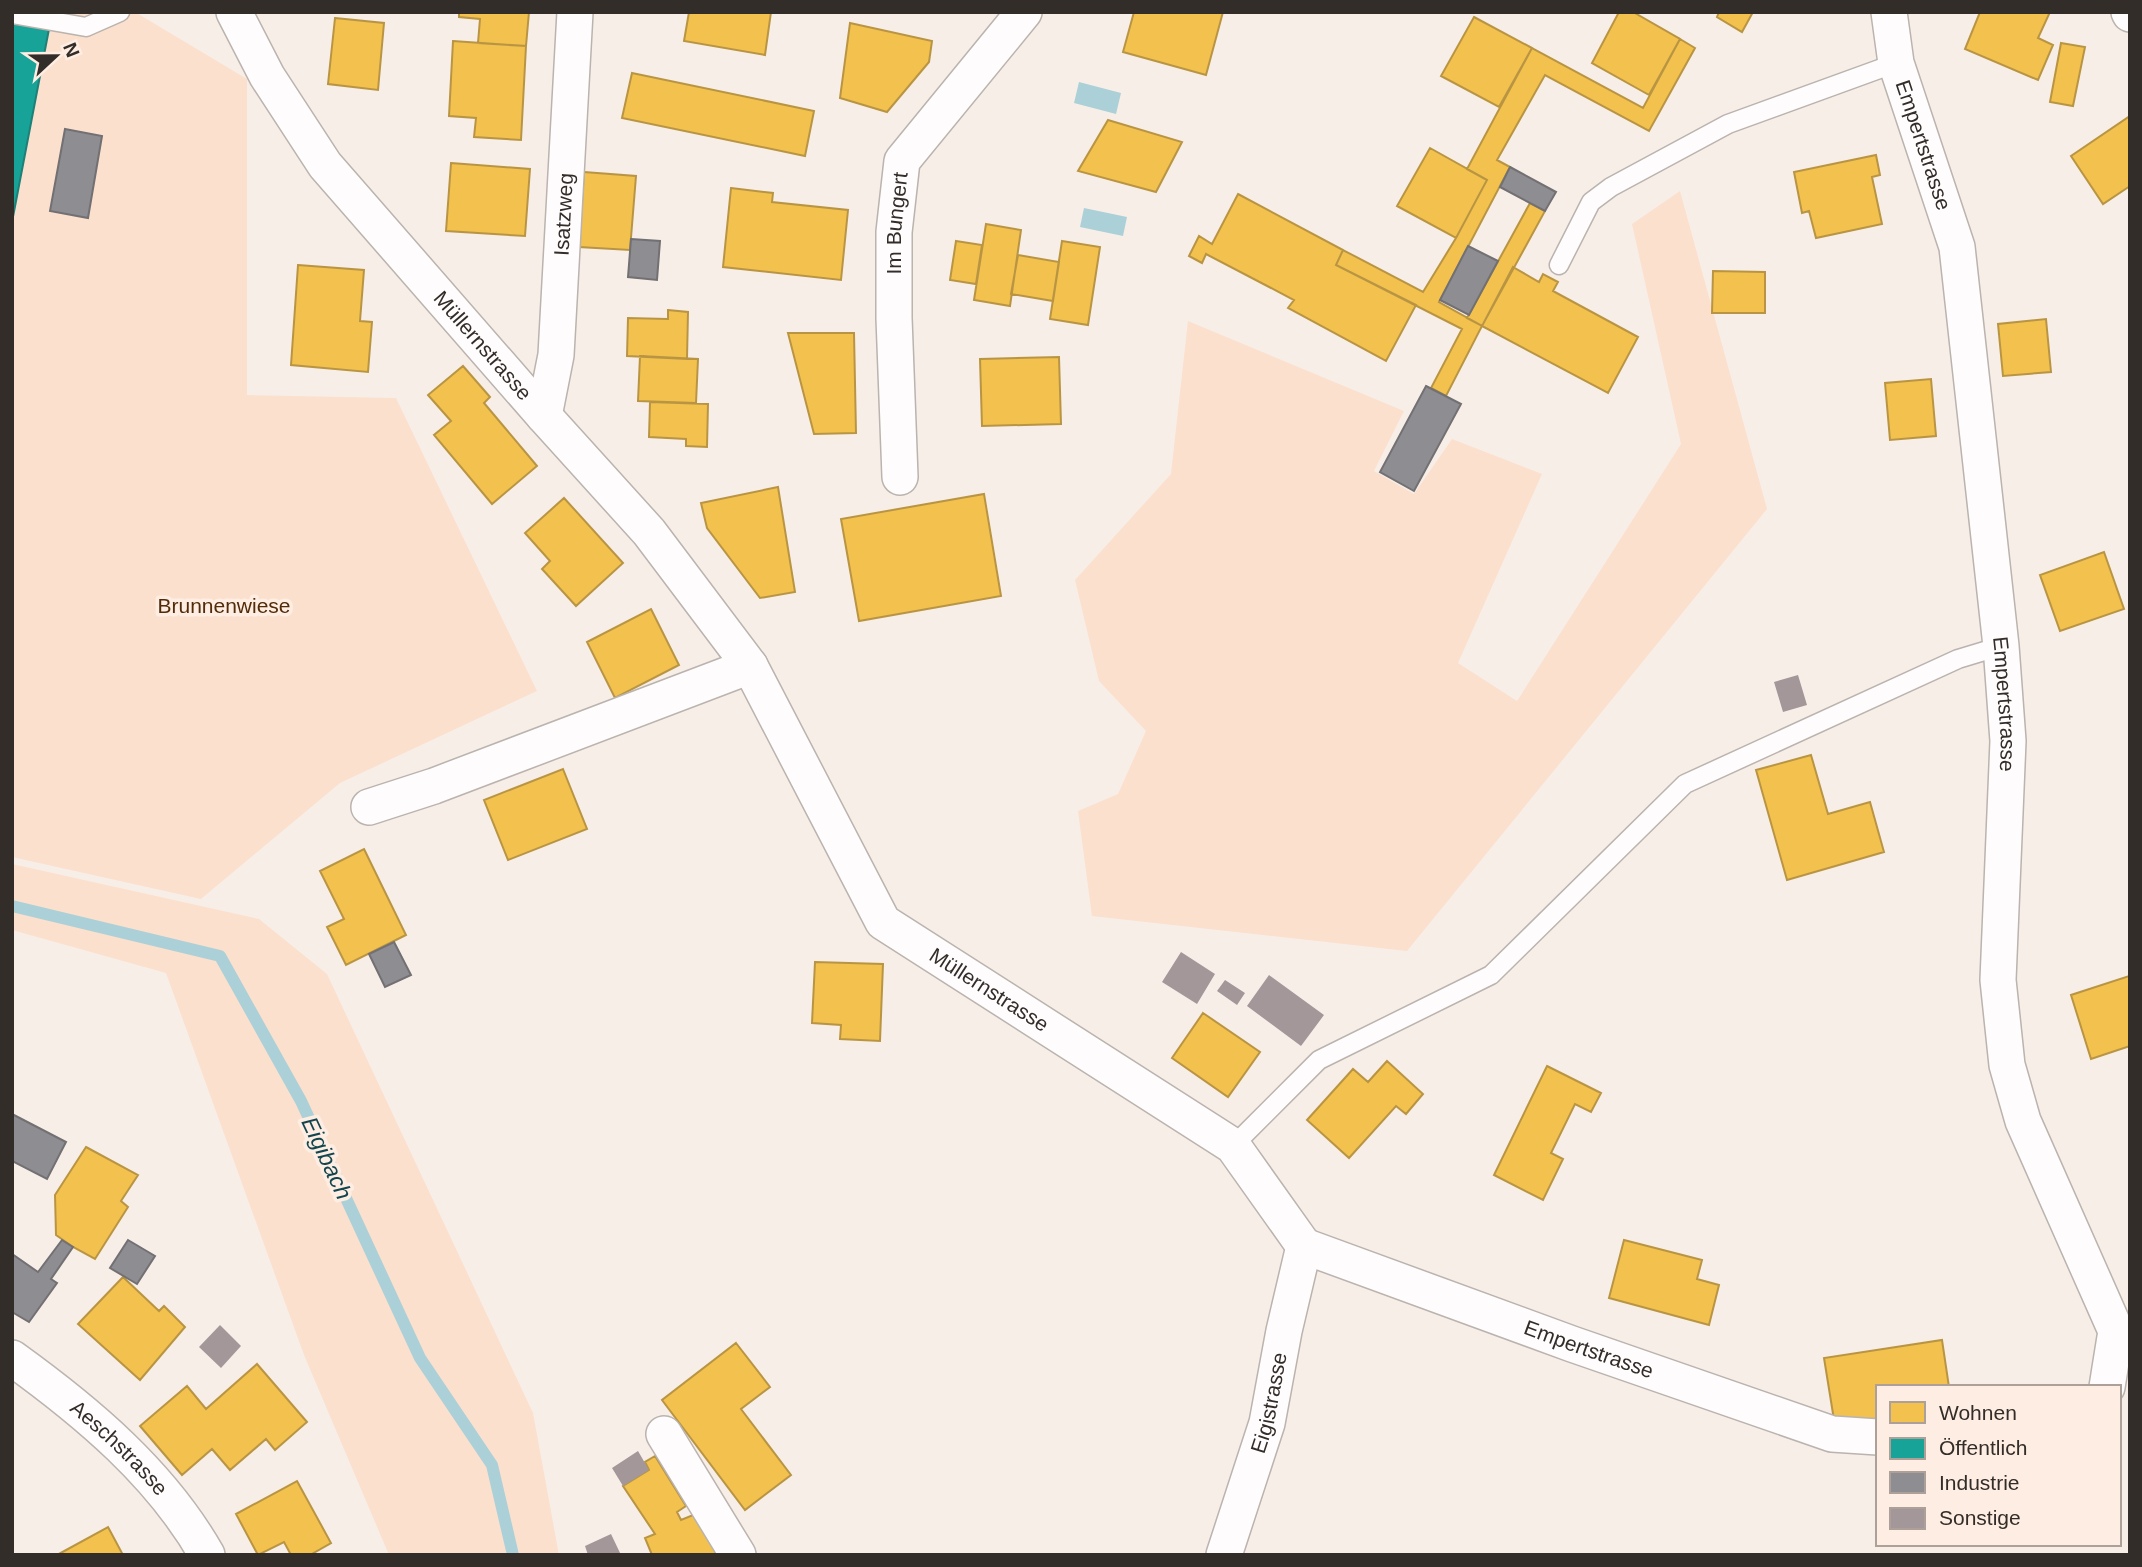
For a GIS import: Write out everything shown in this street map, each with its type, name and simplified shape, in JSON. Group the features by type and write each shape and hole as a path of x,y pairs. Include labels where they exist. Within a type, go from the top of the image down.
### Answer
{"street":[{"name":"Müllernstrasse","path":"234,12 267,76 325,165 649,532 750,666 883,922 1233,1146 1304,1247"},
{"name":"Isatzweg","path":"544,416 556,355 575,12"},
{"name":"Im Bungert","path":"900,477 894,232 902,160 1024,12"},
{"name":"Empertstrasse","path":"1889,12 1896,63 1957,247 2001,646 2008,741 1998,980 2007,1065 2022,1121 2116,1331 2107,1385"},
{"path":"369,807 446,782 750,666"},
{"name":"Empertstrasse","path":"1304,1247 1832,1434 1876,1437"},
{"name":"Eigistrasse","path":"1224,1555 1267,1423 1283,1331 1304,1247"},
{"name":"Aeschstrasse","path":"12,1358 36,1375 136,1460 187,1520 206,1555"},
{"path":"664,1434 738,1555"}],"lane":[{"path":"12,13 86,27 120,12"},
{"path":"1559,265 1591,202 1611,187 1728,124 1896,63"},
{"path":"1233,1146 1319,1060 1491,975 1685,784 1958,659 2001,646"}],"green space":[{"name":"Brunnenwiese","path":"12,12 135,12 247,79 247,395 396,398 537,691 340,783 201,899 12,857"},
{"path":"1680,191 1767,509 1407,951 1092,916 1078,811 1118,794 1146,731 1099,681 1075,580 1171,474 1188,321 1404,411 1374,471 1414,494 1452,439 1542,474 1458,663 1517,701 1681,444 1632,224"},
{"path":"12,864 259,919 327,974 533,1413 559,1555 389,1555 304,1355 166,973 12,930"}],"water":[{"path":"1079,82 1121,93 1116,114 1074,103"},
{"path":"1084,208 1127,217 1123,236 1080,227"}],"building: Wohnen":[{"path":"459,12 529,12 526,46 478,43 480,19 459,17"},
{"path":"689,12 771,12 765,55 684,41"},
{"path":"1134,12 1223,12 1206,75 1123,52"},
{"path":"1619,12 1633,12 1680,39 1649,95 1592,63"},
{"path":"1719,12 1753,12 1742,32 1717,17"},
{"path":"1980,12 2050,12 2038,38 2053,45 2038,80 1965,49"},
{"path":"1474,17 1532,48 1499,107 1441,76"},
{"path":"335,18 384,23 378,90 328,84"},
{"path":"850,23 932,41 929,62 887,112 840,98"},
{"path":"1680,39 1695,48 1649,131 1545,75 1497,160 1510,167 1439,302 1482,326 1446,396 1431,388 1462,329 1336,265 1343,250 1423,292 1487,180 1467,169 1532,48 1643,108"},
{"path":"453,41 526,46 521,140 474,137 476,118 449,116"},
{"path":"2061,43 2085,47 2073,106 2050,102"},
{"path":"632,73 814,111 805,156 622,118"},
{"path":"2130,116 2130,186 2103,204 2071,156"},
{"path":"1108,120 1182,142 1156,192 1078,171"},
{"path":"1430,148 1487,180 1456,238 1397,206"},
{"path":"1876,155 1880,175 1872,177 1882,224 1816,238 1809,211 1802,213 1794,172"},
{"path":"451,163 530,169 525,236 446,231"},
{"path":"584,172 636,176 630,250 579,247"},
{"path":"731,188 773,193 772,202 848,210 841,280 723,267"},
{"path":"1238,194 1343,250 1336,265 1416,305 1386,361 1288,308 1294,300 1206,254 1202,263 1189,256 1199,236 1212,244"},
{"path":"1530,203 1545,211 1482,326 1467,318"},
{"path":"986,224 1021,230 1010,306 974,300"},
{"path":"956,241 982,245 976,284 950,280"},
{"path":"1062,241 1100,247 1088,325 1050,319"},
{"path":"1018,255 1059,262 1053,301 1011,294"},
{"path":"298,265 364,270 360,321 372,322 368,372 291,365"},
{"path":"1513,267 1539,282 1543,274 1558,282 1553,291 1638,337 1608,393 1482,326"},
{"path":"1713,271 1765,272 1765,313 1712,313"},
{"path":"668,310 688,312 687,359 627,356 628,318 668,319"},
{"path":"2046,319 2051,372 2003,376 1998,324"},
{"path":"788,333 854,333 856,433 814,434"},
{"path":"640,356 698,359 696,403 638,401"},
{"path":"1059,357 1061,424 982,426 980,359"},
{"path":"463,366 490,397 484,403 537,466 492,504 434,435 451,421 428,395"},
{"path":"1931,379 1936,436 1890,440 1885,383"},
{"path":"650,402 708,404 707,447 686,446 686,439 649,437"},
{"path":"778,487 795,592 760,598 707,528 701,503"},
{"path":"984,494 1001,596 859,621 841,519"},
{"path":"564,498 623,563 576,606 542,569 550,561 525,533"},
{"path":"2104,552 2124,609 2060,631 2040,575"},
{"path":"651,609 679,665 615,698 587,642"},
{"path":"1811,755 1828,814 1870,802 1884,852 1787,880 1756,770"},
{"path":"563,769 587,829 508,860 484,800"},
{"path":"364,849 406,935 346,965 327,927 344,919 320,871"},
{"path":"815,962 883,964 880,1041 840,1039 841,1025 812,1023"},
{"path":"2129,976 2130,1046 2091,1059 2071,995"},
{"path":"1203,1013 1260,1052 1228,1097 1172,1058"},
{"path":"1387,1061 1423,1094 1406,1114 1396,1106 1349,1158 1307,1120 1353,1069 1368,1082"},
{"path":"1547,1066 1601,1093 1591,1112 1575,1104 1551,1153 1563,1159 1543,1200 1494,1175"},
{"path":"86,1147 138,1175 121,1201 128,1207 95,1259 56,1235 55,1195"},
{"path":"1624,1240 1702,1260 1697,1279 1719,1285 1709,1325 1609,1298"},
{"path":"123,1277 159,1311 164,1306 185,1327 140,1380 78,1324"},
{"path":"1942,1340 1949,1385 1876,1385 1876,1420 1835,1426 1824,1358"},
{"path":"736,1343 770,1387 741,1409 791,1475 745,1510 662,1400"},
{"path":"257,1364 307,1422 275,1450 266,1439 230,1470 212,1449 182,1475 140,1426 187,1386 206,1409"},
{"path":"655,1456 686,1506 677,1512 681,1520 698,1513 717,1555 652,1555 645,1538 655,1534 623,1486 649,1470 645,1462"},
{"path":"297,1481 331,1543 310,1555 291,1555 284,1542 258,1555 236,1514"},
{"path":"108,1527 123,1555 57,1555"}],"building: Öffentlich":[{"path":"12,22 49,29 12,222"}],"building: Industrie":[{"path":"65,129 102,136 88,218 50,211"},
{"path":"1510,167 1556,192 1545,211 1500,187"},
{"path":"631,239 660,241 657,280 628,277"},
{"path":"1468,246 1498,261 1469,315 1440,300"},
{"path":"1426,386 1461,404 1414,491 1380,472"},
{"path":"394,942 411,975 385,987 369,954"},
{"path":"12,1114 66,1142 47,1179 12,1161"},
{"path":"62,1240 73,1247 51,1279 57,1283 29,1322 12,1312 12,1254 38,1272"},
{"path":"128,1240 155,1256 137,1284 110,1268"}],"building: Sonstige":[{"path":"1798,675 1807,705 1783,712 1774,682"},
{"path":"1181,952 1215,974 1197,1004 1162,982"},
{"path":"1269,975 1324,1015 1301,1046 1247,1006"},
{"path":"1225,980 1245,993 1237,1005 1217,991"},
{"path":"220,1325 241,1346 221,1368 199,1347"},
{"path":"638,1451 649,1470 623,1486 612,1468"},
{"path":"611,1534 621,1555 588,1555 585,1546"}],"waterway":[{"name":"Eigibach","path":"12,906 220,956 301,1101 420,1358 492,1465 513,1555"}]}
